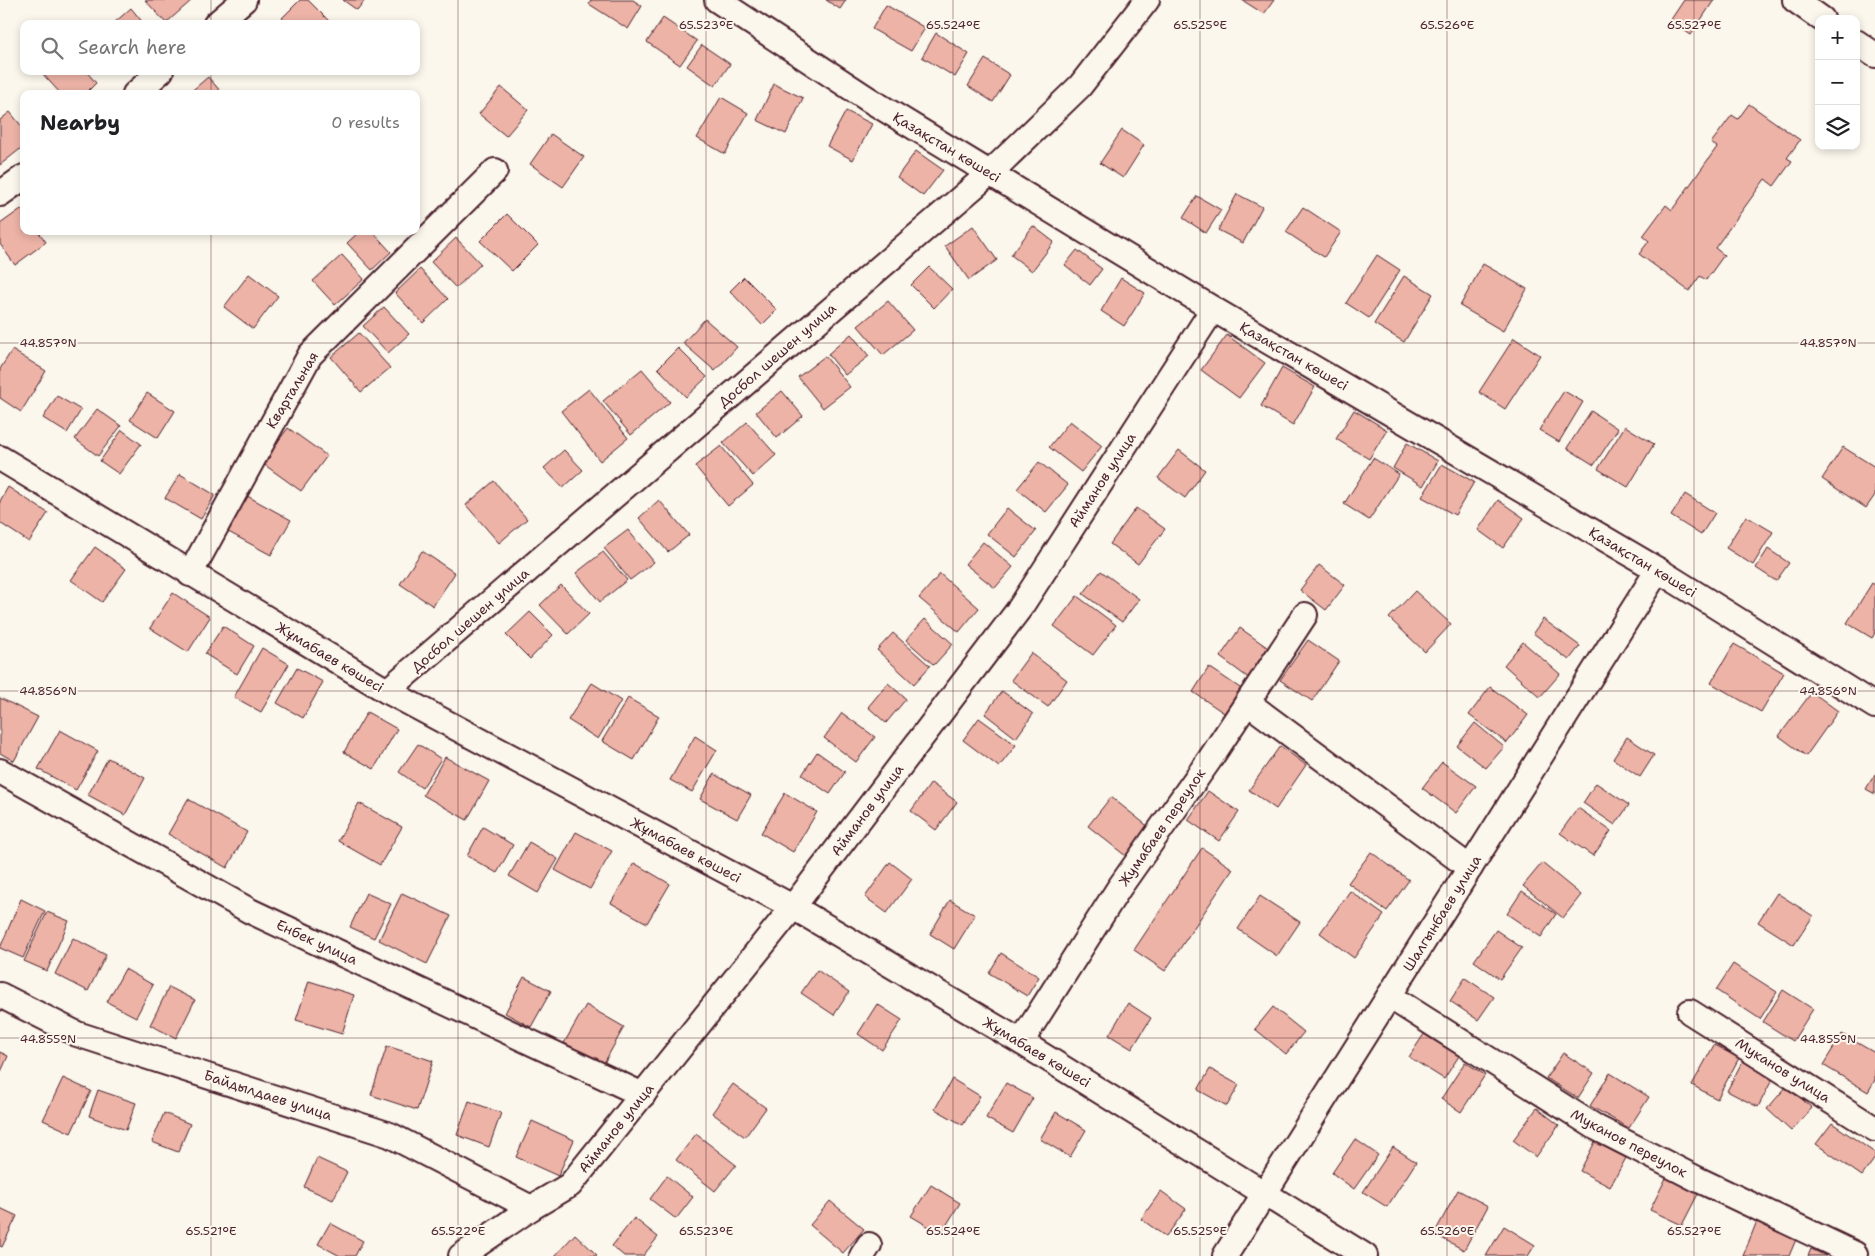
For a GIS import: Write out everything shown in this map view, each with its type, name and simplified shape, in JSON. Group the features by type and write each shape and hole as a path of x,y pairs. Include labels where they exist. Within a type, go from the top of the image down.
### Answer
{"street":[{"path":"221,20 244,0"},
{"name":"Қазақстан көшесі","path":"717,0 868,100 1212,309 1658,570 1875,706"},
{"name":"Досбол шешен улица","path":"387,691 990,173 1080,86 1147,0"},
{"path":"1795,0 1816,15"},
{"path":"1860,45 1875,55"},
{"path":"140,90 156,75"},
{"name":"Квартальная","path":"190,574 310,355 496,171"},
{"path":"0,194 20,180"},
{"name":"Айманов улица","path":"461,1256 531,1208 570,1185 793,907 1020,608 1212,309"},
{"name":"Жұмабаев көшесі","path":"0,458 387,691 793,907 1021,1042 1365,1256"},
{"name":"Шалгынбаев улица","path":"1225,1256 1658,570"},
{"name":"Жумабаев переулок","path":"1021,1042 1119,888 1248,704 1305,615"},
{"path":"1248,704 1470,868"},
{"name":"Енбек улица","path":"0,771 250,911 643,1096"},
{"name":"Байдылдаев улица","path":"0,995 77,1034 390,1135 531,1208"},
{"name":"Муканов переулок","path":"1389,996 1597,1128 1855,1254"},
{"name":"Муканов улица","path":"1690,1012 1875,1128"}],"building":[{"path":"145,0 192,0 169,20 163,20"},
{"path":"300,0 308,0 328,20 284,20 282,18"},
{"path":"343,0 365,0 357,10"},
{"path":"591,0 633,0 642,6 628,29 589,4"},
{"path":"826,0 846,0 840,9"},
{"path":"1242,0 1274,0 1264,14"},
{"path":"1684,0 1714,0 1691,35 1670,21"},
{"path":"886,5 925,28 911,51 872,29"},
{"path":"131,8 141,20 118,20"},
{"path":"663,18 697,41 680,65 647,42"},
{"path":"936,33 969,54 955,77 922,57"},
{"path":"702,45 730,64 715,86 687,66"},
{"path":"985,59 1010,75 993,102 968,86"},
{"path":"44,75 89,75 96,83 89,90 57,90"},
{"path":"208,77 219,90 193,90"},
{"path":"774,84 803,98 786,134 757,120"},
{"path":"501,87 528,110 506,136 479,114"},
{"path":"721,97 748,113 725,154 697,138"},
{"path":"1749,104 1800,140 1787,158 1792,161 1774,186 1765,179 1715,248 1724,255 1706,280 1700,276 1689,291 1639,254 1649,241 1643,236 1666,205 1672,210 1717,147 1711,143 1732,115 1738,119"},
{"path":"846,111 872,124 853,160 827,146"},
{"path":"10,112 20,124 20,149 0,165 0,120"},
{"path":"1122,130 1144,145 1123,178 1100,163"},
{"path":"551,134 584,157 563,187 530,164"},
{"path":"916,151 943,170 923,196 897,177"},
{"path":"1237,194 1262,207 1243,243 1218,230"},
{"path":"1197,196 1221,210 1206,233 1183,218"},
{"path":"1303,207 1341,232 1324,257 1286,232"},
{"path":"20,210 20,235 41,235 46,242 15,265 0,244 0,224"},
{"path":"507,214 538,245 512,271 480,241"},
{"path":"973,226 997,260 969,280 945,246"},
{"path":"1033,226 1054,242 1032,271 1011,255"},
{"path":"356,235 376,235 391,252 372,270 347,243"},
{"path":"456,238 481,264 456,288 431,262"},
{"path":"1077,250 1102,269 1090,285 1065,265"},
{"path":"342,255 364,279 335,305 313,281"},
{"path":"1377,255 1400,270 1369,318 1346,303"},
{"path":"1483,264 1527,289 1503,331 1460,306"},
{"path":"929,267 952,289 934,308 911,285"},
{"path":"420,269 448,299 423,323 395,293"},
{"path":"249,274 278,296 253,329 224,307"},
{"path":"1404,276 1433,294 1404,342 1374,324"},
{"path":"744,277 777,310 762,325 730,291"},
{"path":"1121,278 1145,293 1124,326 1101,311"},
{"path":"888,301 913,330 883,355 858,326"},
{"path":"384,307 409,334 388,353 363,326"},
{"path":"705,319 737,347 715,371 683,343"},
{"path":"359,333 390,368 361,392 331,357"},
{"path":"851,334 869,356 845,375 828,354"},
{"path":"1227,335 1265,363 1239,398 1201,370"},
{"path":"1514,338 1540,355 1505,409 1479,392"},
{"path":"678,348 707,377 686,397 658,368"},
{"path":"12,350 46,371 21,412 0,398 0,369"},
{"path":"825,356 850,387 823,408 798,377"},
{"path":"1282,368 1315,387 1293,425 1261,406"},
{"path":"642,369 670,402 631,435 603,401"},
{"path":"589,389 628,438 600,461 561,411"},
{"path":"782,391 803,416 777,438 756,412"},
{"path":"1564,391 1583,402 1559,442 1539,430"},
{"path":"147,393 175,411 158,438 130,420"},
{"path":"57,396 81,410 67,433 43,418"},
{"path":"97,409 121,426 98,456 75,439"},
{"path":"1354,410 1387,430 1369,459 1336,439"},
{"path":"1591,411 1618,429 1594,465 1567,448"},
{"path":"1070,421 1102,446 1081,472 1049,447"},
{"path":"747,422 776,455 753,476 723,443"},
{"path":"1625,426 1654,444 1628,487 1598,469"},
{"path":"288,428 327,456 301,491 262,463"},
{"path":"122,430 141,444 119,474 100,461"},
{"path":"1407,443 1438,461 1423,486 1393,468"},
{"path":"721,446 753,485 728,506 695,466"},
{"path":"1843,447 1875,467 1875,495 1866,508 1822,479"},
{"path":"564,450 583,470 563,488 544,468"},
{"path":"1179,450 1205,470 1185,498 1158,478"},
{"path":"1373,458 1399,474 1369,520 1344,504"},
{"path":"1039,462 1068,485 1046,512 1017,489"},
{"path":"1442,464 1474,482 1455,515 1422,497"},
{"path":"180,474 215,495 201,519 165,498"},
{"path":"494,481 527,519 499,543 466,505"},
{"path":"8,487 48,513 29,542 0,523 0,501"},
{"path":"240,492 291,520 271,555 221,528"},
{"path":"1685,494 1715,513 1701,535 1671,516"},
{"path":"659,500 689,535 668,552 639,518"},
{"path":"1498,500 1524,518 1503,548 1478,530"},
{"path":"1007,508 1036,531 1016,557 987,534"},
{"path":"1136,508 1165,529 1138,564 1110,544"},
{"path":"1746,516 1773,532 1753,565 1726,548"},
{"path":"628,530 654,562 630,580 604,548"},
{"path":"983,542 1013,567 995,588 965,564"},
{"path":"95,547 126,569 102,602 71,580"},
{"path":"1768,549 1789,563 1776,581 1756,568"},
{"path":"422,551 455,573 433,606 400,584"},
{"path":"603,552 627,580 600,602 576,573"},
{"path":"1319,565 1345,585 1326,610 1300,590"},
{"path":"1101,571 1139,599 1122,622 1083,594"},
{"path":"940,574 979,608 959,632 919,598"},
{"path":"1872,583 1875,585 1875,633 1872,638 1847,623"},
{"path":"561,585 589,614 568,634 540,605"},
{"path":"1415,591 1451,624 1425,652 1389,618"},
{"path":"173,593 210,617 188,652 150,628"},
{"path":"1077,596 1116,625 1093,655 1054,626"},
{"path":"530,612 553,635 530,659 506,635"},
{"path":"925,619 953,644 934,665 906,640"},
{"path":"1543,619 1580,646 1569,660 1533,633"},
{"path":"223,626 254,646 237,674 205,654"},
{"path":"1240,628 1271,650 1250,679 1220,657"},
{"path":"893,633 930,666 914,684 877,650"},
{"path":"1308,640 1339,661 1312,701 1280,680"},
{"path":"1523,642 1560,674 1540,697 1504,665"},
{"path":"1734,644 1784,673 1761,712 1711,683"},
{"path":"262,648 289,664 261,712 234,697"},
{"path":"1031,653 1067,680 1048,707 1011,680"},
{"path":"1209,667 1243,690 1227,715 1193,692"},
{"path":"297,668 323,682 303,718 277,703"},
{"path":"592,683 621,701 598,739 568,720"},
{"path":"888,683 906,699 886,723 868,707"},
{"path":"1490,687 1528,715 1507,743 1469,715"},
{"path":"1002,691 1033,714 1016,738 985,714"},
{"path":"1812,692 1838,711 1806,756 1779,736"},
{"path":"0,698 38,717 14,761 0,753"},
{"path":"628,698 659,716 634,760 602,741"},
{"path":"367,712 397,729 374,769 344,752"},
{"path":"842,713 875,737 856,762 824,738"},
{"path":"979,718 1016,745 999,767 963,740"},
{"path":"1475,723 1504,747 1486,768 1457,746"},
{"path":"60,730 98,751 76,790 38,769"},
{"path":"695,736 717,750 692,792 670,780"},
{"path":"1627,737 1654,755 1640,777 1613,759"},
{"path":"418,744 441,759 422,788 399,772"},
{"path":"1280,746 1306,765 1276,809 1249,790"},
{"path":"817,752 845,772 830,794 802,775"},
{"path":"445,757 489,781 467,820 423,795"},
{"path":"108,758 145,778 125,815 88,795"},
{"path":"1442,762 1476,786 1456,813 1422,788"},
{"path":"714,774 751,795 737,819 700,799"},
{"path":"1875,774 1875,794 1866,789"},
{"path":"931,783 957,802 936,830 911,811"},
{"path":"1596,783 1629,805 1615,825 1583,803"},
{"path":"1208,791 1239,812 1219,841 1188,820"},
{"path":"785,793 817,812 793,852 761,833"},
{"path":"1111,797 1150,828 1127,857 1088,826"},
{"path":"188,799 247,832 227,868 168,834"},
{"path":"359,803 402,827 380,865 338,841"},
{"path":"1578,808 1611,831 1593,856 1560,833"},
{"path":"483,827 513,845 497,873 467,856"},
{"path":"576,832 612,851 590,889 555,870"},
{"path":"529,842 558,859 538,893 509,876"},
{"path":"1202,848 1233,869 1165,971 1134,950"},
{"path":"1371,852 1409,880 1387,911 1348,883"},
{"path":"890,862 912,879 887,913 865,897"},
{"path":"634,863 670,884 647,923 611,903"},
{"path":"1542,863 1581,895 1563,918 1523,886"},
{"path":"1350,891 1384,915 1354,958 1320,933"},
{"path":"1522,891 1556,914 1541,937 1507,914"},
{"path":"366,893 391,904 374,938 350,927"},
{"path":"402,893 451,916 427,964 379,940"},
{"path":"1777,893 1813,916 1794,945 1758,922"},
{"path":"1260,896 1300,922 1277,956 1238,929"},
{"path":"21,899 45,911 23,958 0,948"},
{"path":"950,900 975,915 954,949 930,934"},
{"path":"47,912 69,921 47,971 24,961"},
{"path":"1496,930 1522,948 1500,979 1474,961"},
{"path":"73,938 106,955 88,991 55,974"},
{"path":"1001,953 1039,977 1027,996 989,973"},
{"path":"1733,964 1777,992 1760,1019 1716,990"},
{"path":"125,969 153,985 136,1017 107,1002"},
{"path":"817,970 849,992 834,1015 801,993"},
{"path":"524,977 551,991 531,1027 505,1013"},
{"path":"1465,978 1494,997 1478,1020 1450,1001"},
{"path":"309,981 354,995 342,1034 296,1020"},
{"path":"169,987 195,1000 176,1038 150,1025"},
{"path":"1783,990 1813,1009 1793,1041 1763,1022"},
{"path":"1128,1003 1151,1018 1132,1049 1109,1035"},
{"path":"877,1004 902,1020 882,1050 858,1034"},
{"path":"586,1005 624,1027 603,1065 564,1043"},
{"path":"1273,1007 1304,1032 1286,1054 1255,1029"},
{"path":"1424,1034 1459,1056 1444,1079 1409,1057"},
{"path":"1842,1034 1875,1053 1875,1080 1868,1092 1823,1065"},
{"path":"1714,1045 1739,1058 1717,1099 1692,1085"},
{"path":"387,1046 433,1061 417,1110 371,1095"},
{"path":"0,1052 8,1056 0,1074"},
{"path":"1563,1053 1594,1073 1578,1098 1546,1078"},
{"path":"1743,1060 1774,1076 1758,1107 1727,1091"},
{"path":"1465,1062 1485,1075 1461,1112 1441,1099"},
{"path":"1210,1069 1239,1085 1227,1106 1198,1090"},
{"path":"1610,1073 1649,1097 1629,1128 1590,1106"},
{"path":"63,1078 91,1091 71,1133 43,1120"},
{"path":"952,1079 980,1096 963,1125 935,1109"},
{"path":"1006,1083 1033,1098 1013,1133 986,1118"},
{"path":"733,1084 766,1108 745,1137 712,1113"},
{"path":"1787,1086 1812,1108 1791,1131 1767,1109"},
{"path":"98,1090 136,1103 126,1130 89,1116"},
{"path":"469,1101 501,1113 489,1147 457,1135"},
{"path":"1537,1108 1559,1125 1536,1157 1513,1140"},
{"path":"1056,1112 1086,1130 1070,1157 1040,1139"},
{"path":"164,1113 190,1124 178,1152 152,1142"},
{"path":"532,1121 574,1140 558,1176 516,1157"},
{"path":"1832,1123 1875,1153 1875,1158 1862,1176 1816,1144"},
{"path":"696,1134 736,1165 715,1191 676,1160"},
{"path":"1355,1139 1378,1155 1354,1189 1332,1173"},
{"path":"1595,1142 1626,1158 1610,1187 1580,1171"},
{"path":"1393,1147 1416,1162 1387,1207 1363,1192"},
{"path":"317,1158 347,1172 333,1200 304,1187"},
{"path":"667,1176 693,1197 676,1219 650,1199"},
{"path":"1667,1176 1699,1192 1682,1225 1650,1210"},
{"path":"931,1185 960,1203 941,1234 911,1216"},
{"path":"1458,1190 1488,1206 1464,1250 1434,1234"},
{"path":"1161,1191 1186,1209 1166,1237 1141,1219"},
{"path":"830,1201 864,1229 843,1253 810,1225"},
{"path":"0,1208 17,1216 2,1247 0,1246"},
{"path":"634,1218 658,1237 643,1256 624,1256 612,1246"},
{"path":"1757,1221 1797,1237 1789,1256 1743,1256"},
{"path":"330,1223 363,1241 355,1256 340,1256 318,1244"},
{"path":"1504,1226 1535,1245 1528,1256 1486,1256"},
{"path":"575,1234 597,1255 597,1256 555,1256"},
{"path":"1811,1249 1826,1256 1808,1256"}]}
